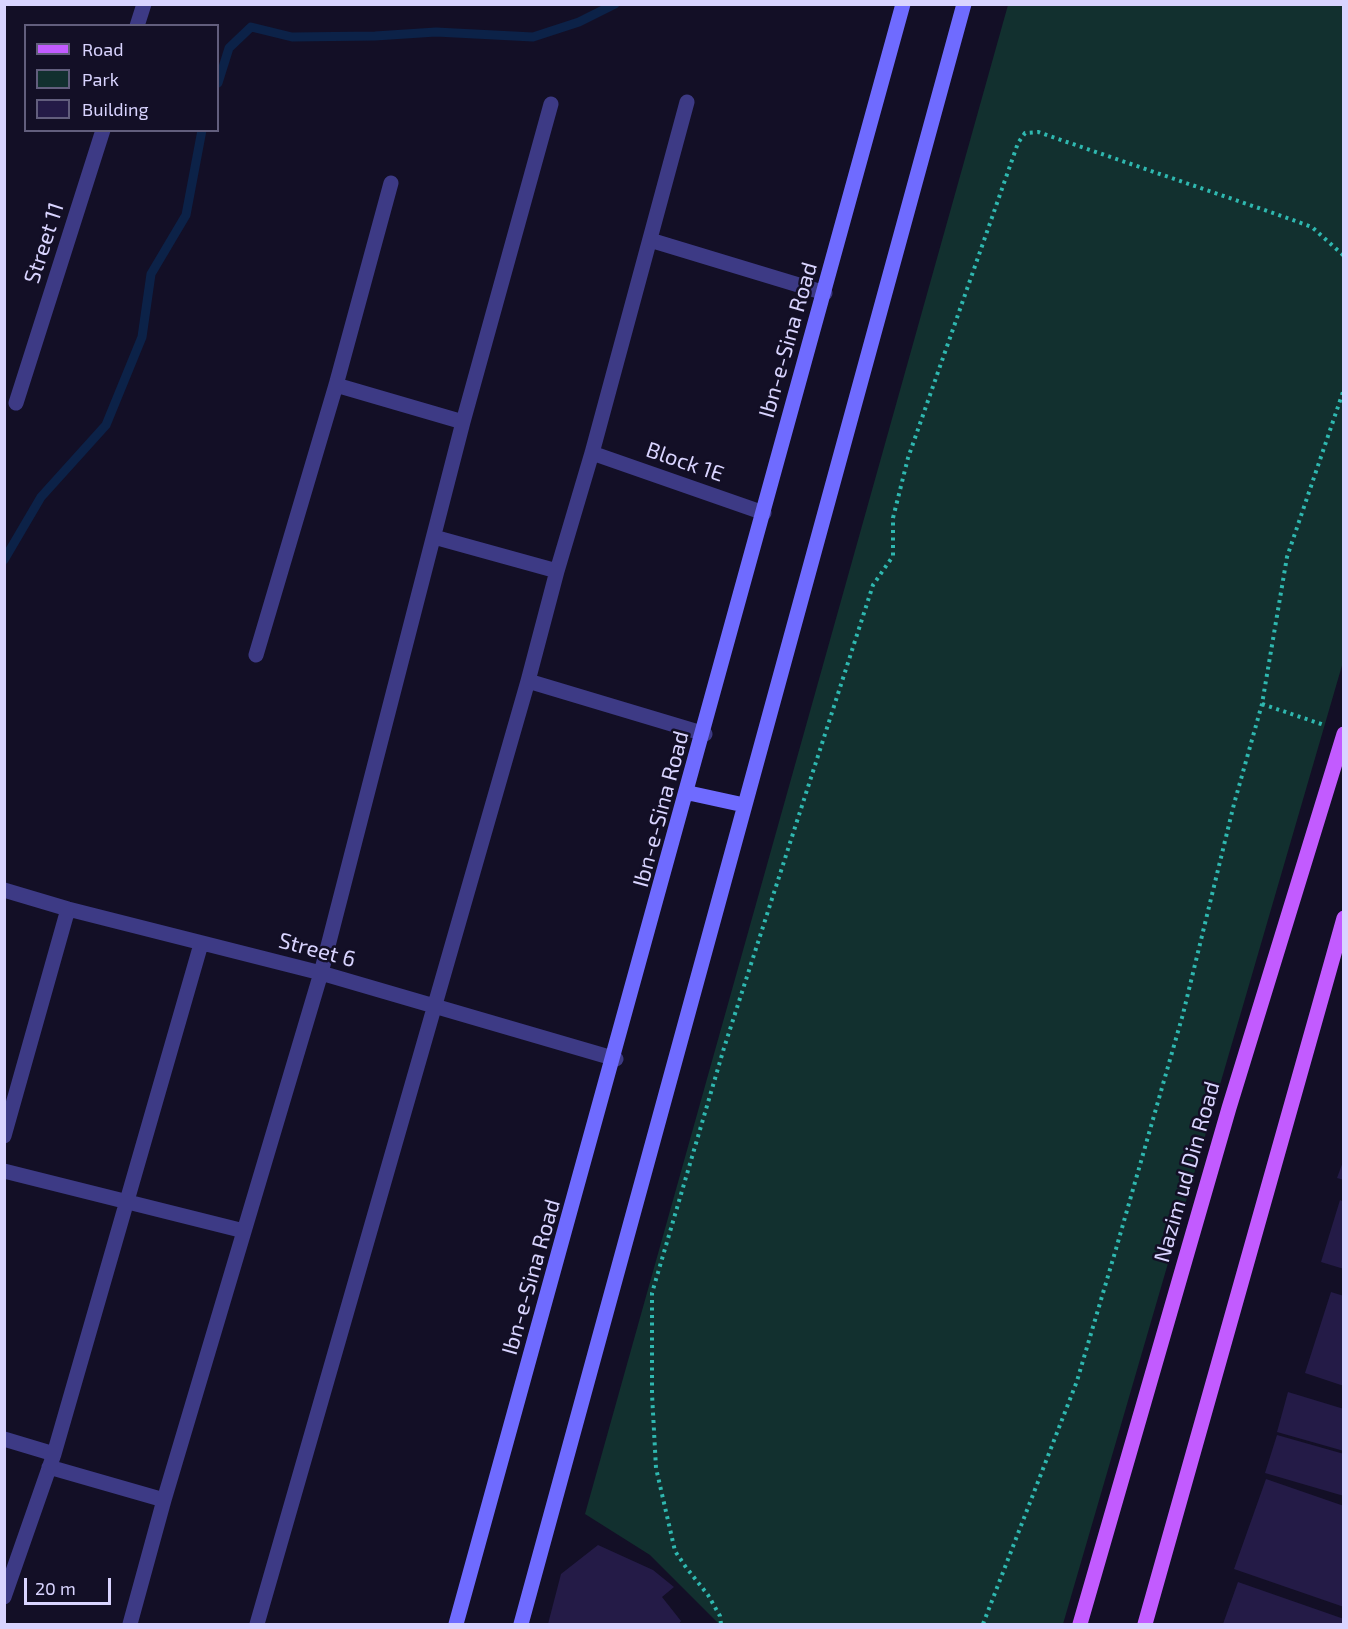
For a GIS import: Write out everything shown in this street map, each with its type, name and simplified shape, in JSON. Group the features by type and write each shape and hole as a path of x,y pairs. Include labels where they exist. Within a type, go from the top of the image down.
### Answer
{"main road":[{"name":"Ibn-e-Sina Road","path":"456,1624 616,1059 903,4"},
{"path":"520,1624 964,4"},
{"name":"Nazim ud Din Road","path":"1080,1624 1338,731"},
{"path":"689,793 744,805"},
{"path":"1145,1624 1344,918"}],"street":[{"path":"138,24 144,4"},
{"path":"257,1624 528,681 687,102"},
{"path":"130,1624 164,1500 321,973 463,422 551,104"},
{"name":"Street 11","path":"15,403 102,132"},
{"path":"256,655 336,385 391,183"},
{"path":"650,240 825,293"},
{"path":"336,385 463,422"},
{"name":"Block 1E","path":"592,453 764,513"},
{"path":"434,537 557,571"},
{"path":"528,681 705,734"},
{"name":"Street 6","path":"4,890 201,944 321,973 616,1059"},
{"path":"4,1136 68,909"},
{"path":"4,1597 51,1461 201,944"},
{"path":"4,1171 244,1231"},
{"path":"4,1439 51,1461 164,1500"}],"path":[{"path":"721,1624 720,1616 708,1595 675,1551 656,1468 652,1394 652,1293 724,1048 873,585 893,556 893,518 908,458 1018,143 1025,133 1038,132 1312,226 1344,256"},
{"path":"983,1624 1077,1381 1183,1014 1234,804 1262,704 1287,557 1344,389"},
{"path":"1262,704 1338,731"}],"green space":[{"path":"1008,5 1343,5 1343,662 1063,1624 719,1624 650,1555 585,1514"}],"building":[{"path":"1344,1159 1344,1180 1337,1178"},
{"path":"1340,1200 1344,1202 1344,1269 1321,1262"},
{"path":"1331,1292 1344,1296 1344,1386 1305,1373"},
{"path":"1288,1392 1344,1409 1344,1451 1277,1432"},
{"path":"1277,1435 1344,1454 1344,1496 1265,1473"},
{"path":"1266,1479 1344,1506 1344,1607 1234,1569"},
{"path":"598,1545 653,1570 674,1587 662,1597 681,1621 679,1624 548,1624 561,1574"},
{"path":"1238,1582 1344,1619 1344,1624 1223,1624"}],"waterway":[{"path":"219,80 229,48 251,27 292,37 375,36 436,32 533,37 579,22 615,4"},
{"path":"4,560 41,497 106,425 142,337 151,274 186,215 202,132"}]}
